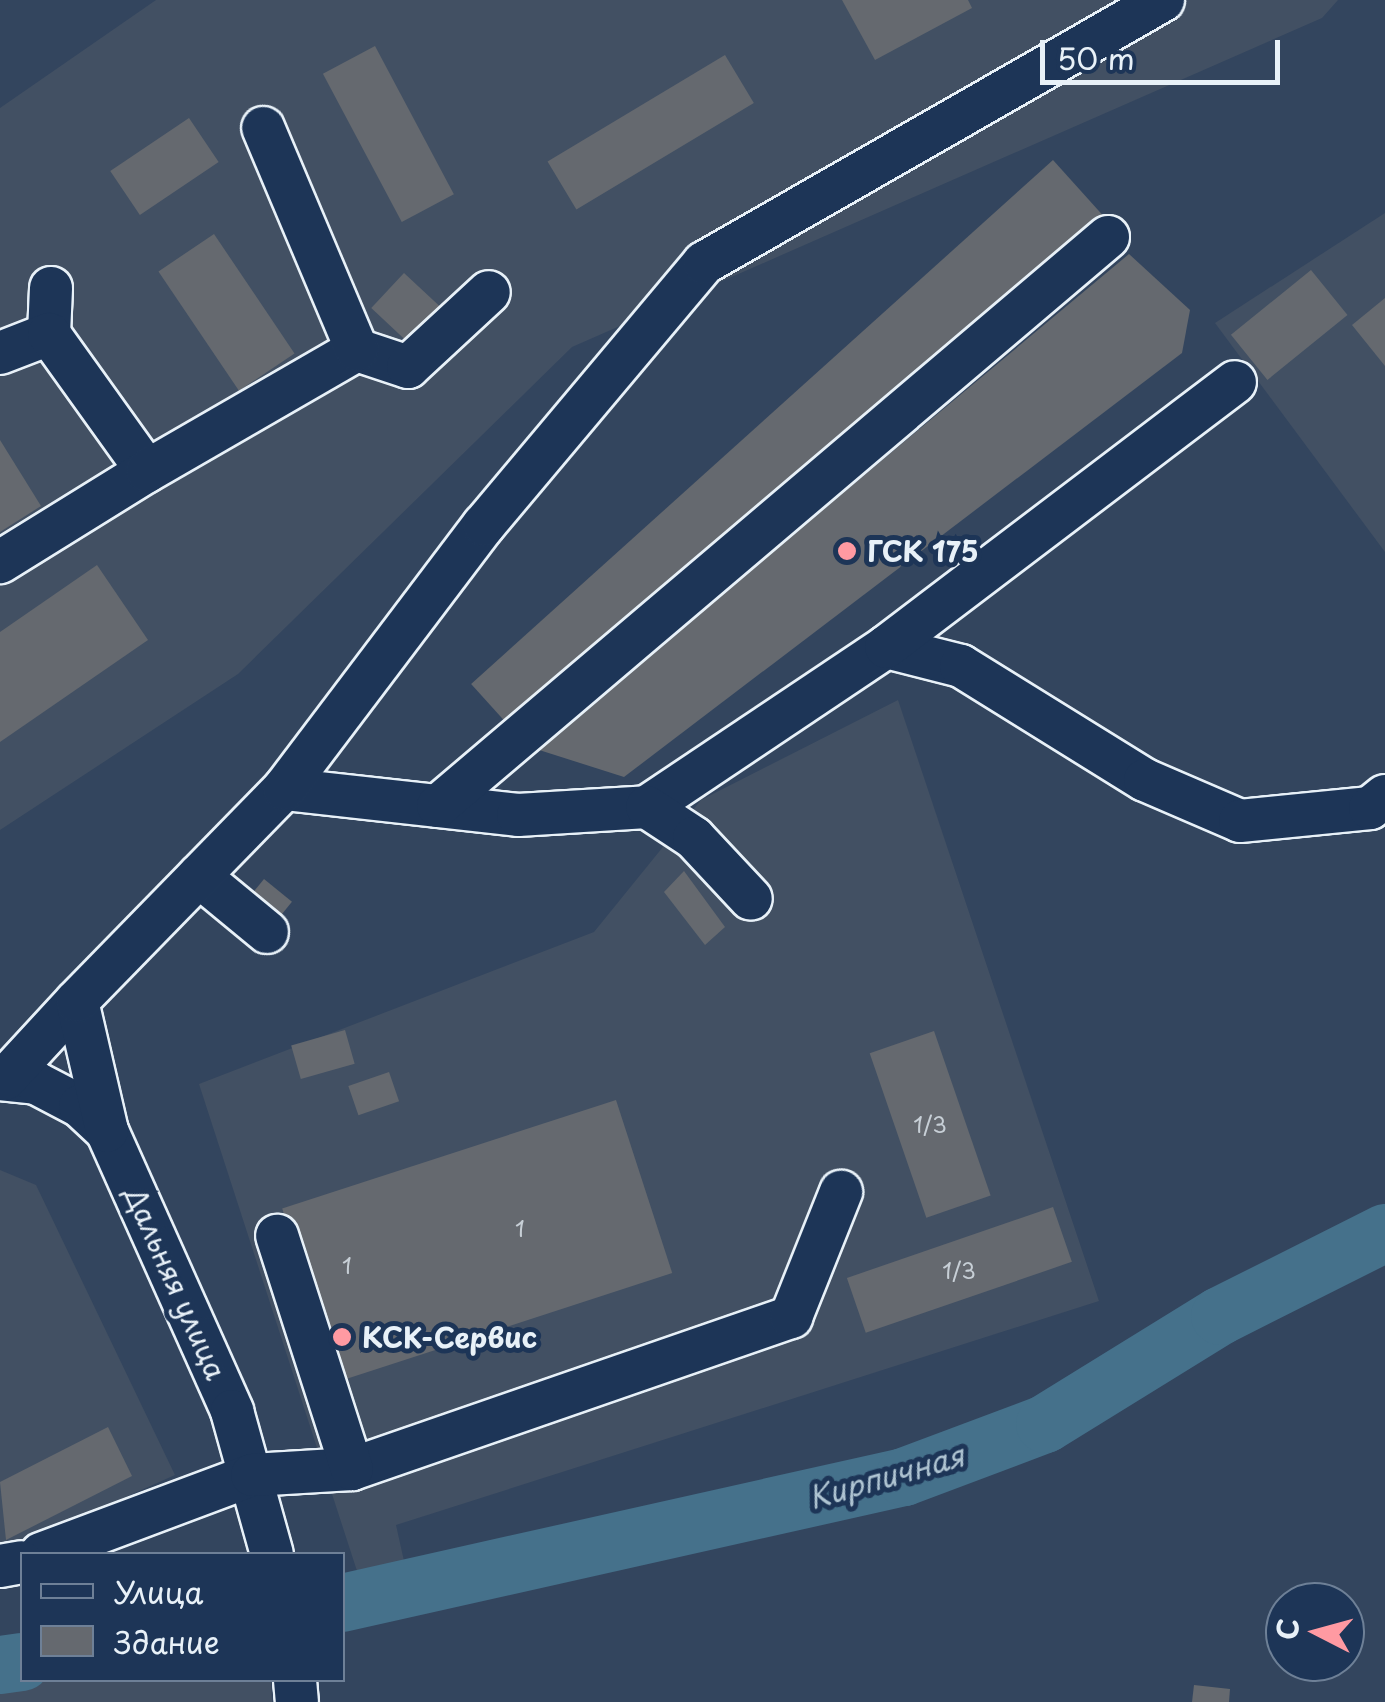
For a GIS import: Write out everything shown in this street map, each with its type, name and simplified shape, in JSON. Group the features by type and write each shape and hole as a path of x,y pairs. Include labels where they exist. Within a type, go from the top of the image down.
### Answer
{"street":[{"path":"107,1131 50,1091 3,1079 284,789 484,525 704,263 1163,0"},
{"path":"263,128 357,350"},
{"path":"438,806 1108,237"},
{"path":"51,288 49,334 146,471"},
{"path":"0,562 146,471 357,350 408,367 489,292"},
{"path":"0,353 49,334"},
{"path":"284,789 518,815 647,807 886,647 1235,382"},
{"path":"886,647 961,666 1145,780 1240,821 1370,808 1385,796"},
{"path":"647,807 694,838 752,899"},
{"path":"199,876 267,932"},
{"name":"Дальняя улица","path":"77,1001 107,1131 232,1412 271,1552"},
{"path":"46,1552 252,1476 352,1469 792,1317 840,1192"},
{"path":"277,1236 352,1469"}],"shaded area":[{"path":"156,0 1338,0 1322,18 572,347 238,674 0,830 0,108"},
{"path":"1385,213 1385,552 1215,323"},
{"path":"898,700 1099,1301 396,1525 404,1561 357,1571 199,1084 594,932 701,800"},
{"path":"0,1170 36,1185 175,1475 0,1553"},
{"path":"20,1672 20,1682 271,1682 272,1702 0,1702 0,1677"}],"building":[{"path":"842,0 968,0 972,8 875,60"},
{"path":"375,46 454,194 402,222 323,74"},
{"path":"725,55 754,103 576,210 548,162"},
{"path":"189,118 219,162 140,215 110,171"},
{"path":"1053,160 1103,215 521,739 471,684"},
{"path":"214,234 295,353 239,391 158,271"},
{"name":"ГСК 175","path":"1129,254 1190,310 1182,353 624,777 536,749"},
{"path":"1311,270 1348,315 1267,380 1231,335"},
{"path":"404,273 443,310 411,345 371,308"},
{"path":"1385,298 1385,366 1352,325"},
{"path":"0,440 41,506 0,532"},
{"path":"97,565 148,640 0,742 0,632"},
{"path":"684,871 725,927 705,945 664,892"},
{"path":"264,879 292,902 273,925 245,902"},
{"path":"345,1030 355,1064 301,1079 291,1045"},
{"path":"934,1031 991,1196 926,1218 870,1053"},
{"path":"389,1072 399,1101 358,1115 348,1086"},
{"path":"616,1100 672,1273 338,1382 282,1208"},
{"path":"1053,1207 1072,1262 866,1333 847,1278"},
{"path":"108,1427 132,1476 6,1540 0,1482"},
{"path":"1194,1685 1230,1689 1229,1702 1192,1702"}],"waterway":[{"name":"Кирпичная","path":"345,1602 904,1477 1045,1424 1220,1316 1385,1233"},
{"name":"Кирпичная","path":"0,1665 20,1662"}],"place":[{"name":"ГСК 175","path":"847,551"},
{"name":"КСК-Сервис","path":"342,1337"}]}
